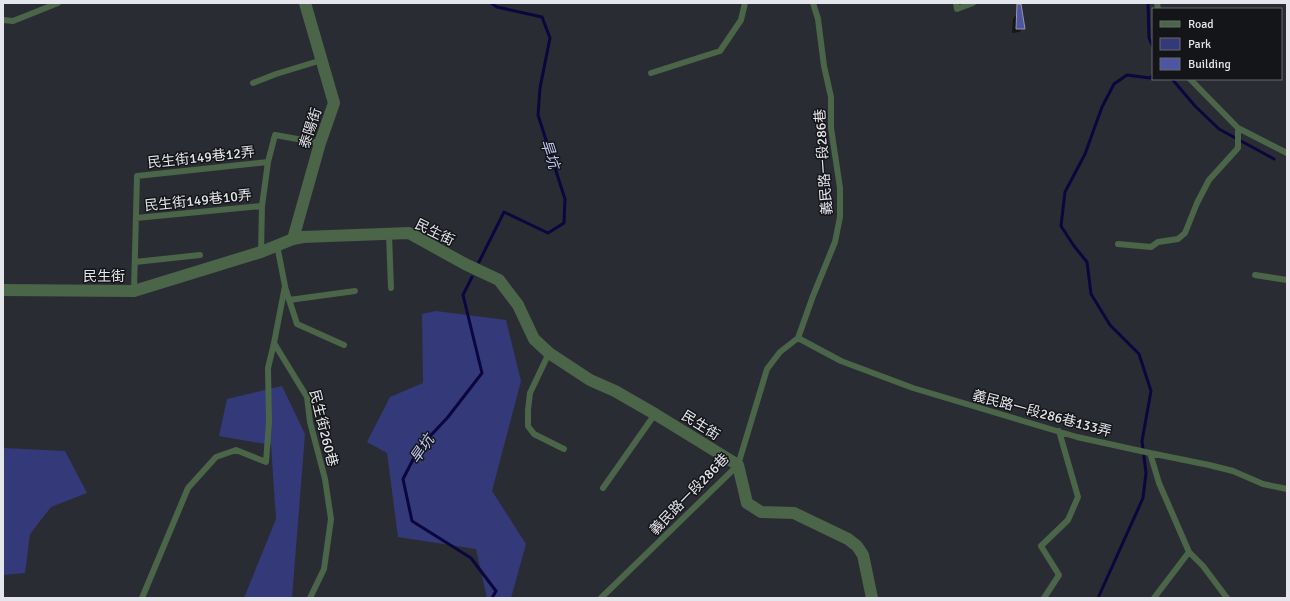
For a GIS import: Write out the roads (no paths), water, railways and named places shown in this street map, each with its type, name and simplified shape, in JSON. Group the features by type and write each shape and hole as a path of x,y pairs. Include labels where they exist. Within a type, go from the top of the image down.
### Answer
{"street":[{"name":"泰陽街","path":"293,239 320,144 334,103 305,3"},
{"name":"民生街","path":"3,290 134,291 261,252 293,239 303,237 409,233 465,264 499,280 518,305 534,339 549,353 590,380 615,391 738,465"},
{"path":"738,465 747,503 761,512 794,513 848,539 857,546 863,555 872,598"}],"lane":[{"path":"3,20 13,21 58,3"},
{"path":"651,73 720,51 740,20 745,3"},
{"name":"義民路一段286巷","path":"601,598 738,465 768,369 780,352 798,338 835,242 840,217 840,188 831,128 831,97 824,66 818,19 813,3"},
{"path":"956,3 957,9 973,3"},
{"path":"253,83 276,74 322,60"},
{"path":"1191,80 1238,128 1287,153"},
{"path":"1118,244 1151,247 1158,242 1178,239 1185,233 1197,203 1209,180 1238,148 1238,128"},
{"path":"261,252 262,206 268,162 275,135 320,144"},
{"name":"民生街149巷12弄","path":"136,218 137,176 268,162"},
{"name":"民生街149巷10弄","path":"136,218 262,206"},
{"path":"134,291 136,218"},
{"path":"388,234 390,288"},
{"path":"277,245 285,286 297,324 344,345"},
{"path":"135,262 200,254"},
{"path":"1255,275 1287,280"},
{"path":"142,598 188,488 211,462 216,457 236,450 266,462 269,422 268,368 285,286"},
{"path":"289,300 355,291"},
{"name":"義民路一段286巷133弄","path":"798,338 841,361 913,388 1077,437 1215,466 1233,471 1263,484 1287,489"},
{"name":"民生街260巷","path":"274,343 307,397 310,422 325,479 331,519 324,569 310,598"},
{"path":"549,353 530,393 528,426 534,434 564,449"},
{"path":"603,488 655,414"},
{"path":"1044,598 1059,575 1041,546 1068,520 1078,497 1059,431"},
{"path":"1149,453 1159,483 1189,552 1203,566 1227,598"},
{"path":"1154,598 1189,552"}],"waterway":[{"name":"旱坑","path":"479,262 504,212 548,233 564,223 565,199 538,115 540,88 550,38 542,17 497,7 491,3"},
{"path":"1148,3 1149,38 1152,45"},
{"path":"1098,598 1143,498 1146,473 1142,441 1151,391 1139,354 1110,325 1091,294 1087,262 1061,226 1065,192 1085,154 1102,107 1114,84 1127,75 1150,78 1152,76"},
{"path":"1173,80 1195,106 1219,129 1274,159"},
{"name":"旱坑","path":"472,277 463,295 482,373 448,417 419,448 403,479 412,521 471,558 496,591 492,598"}]}
